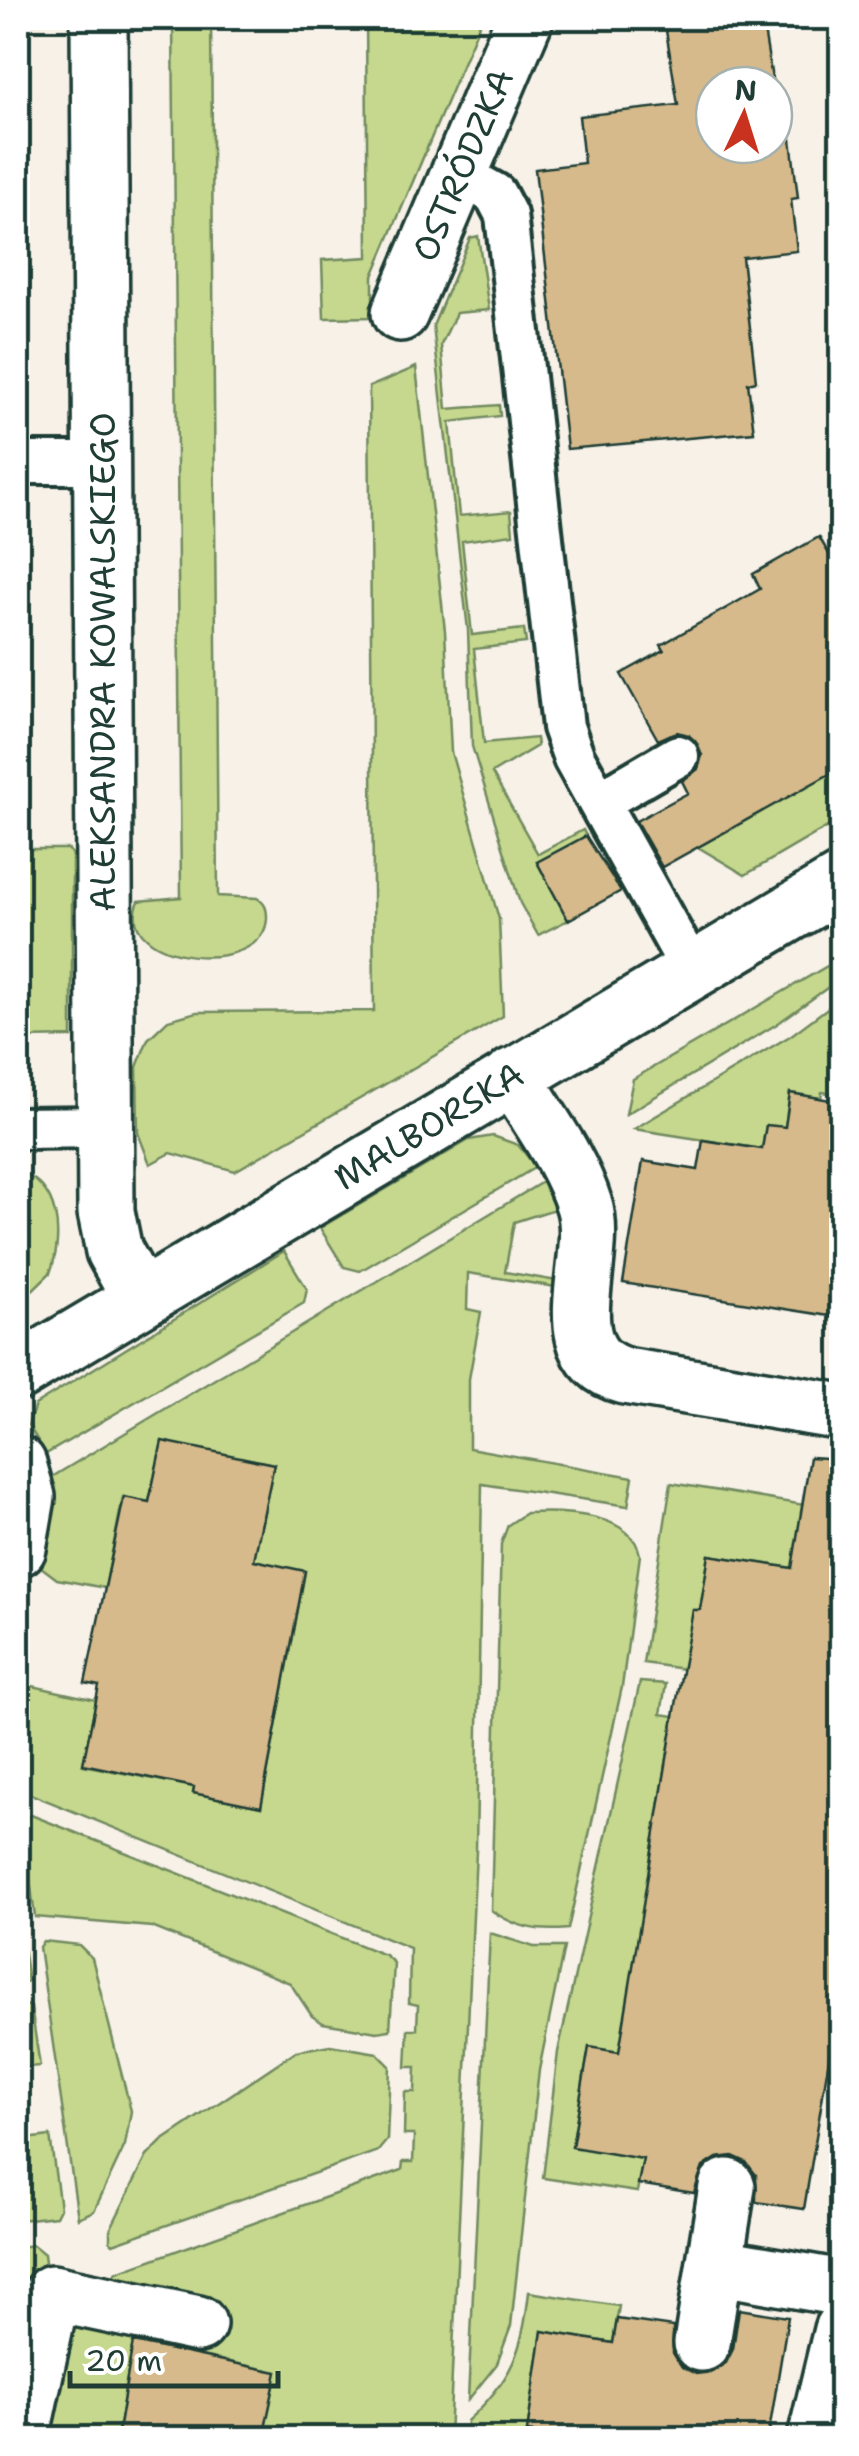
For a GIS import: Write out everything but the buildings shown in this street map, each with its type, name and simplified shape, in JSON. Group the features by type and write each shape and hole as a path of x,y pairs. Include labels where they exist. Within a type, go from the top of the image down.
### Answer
{"street":[{"name":"ALEKSANDRA KOWALSKIEGO","path":"99,18 106,1127 110,1238 140,1298"},
{"name":"OSTRÓDZKA","path":"400,313 525,18"},
{"name":"MALBORSKA","path":"18,1372 842,882"},
{"path":"513,1076 569,1170 585,1206 590,1250 581,1326 585,1346 595,1360 625,1376 842,1412"},
{"path":"18,1464 28,1497 18,1548"},
{"path":"702,2343 727,2187"},
{"path":"715,2266 842,2288"},
{"path":"21,2438 52,2293 198,2324"},
{"path":"816,2438 842,2330"}],"lane":[{"path":"459,174 495,194 506,214 563,727 569,748 692,970"},
{"path":"18,463 102,463"},
{"path":"599,802 678,756"},
{"path":"18,1128 106,1127"}],"green space":[{"path":"173,18 211,18 218,896 257,898 267,914 260,937 242,950 218,956 192,956 167,950 147,938 136,922 139,901 181,897"},
{"path":"366,18 482,18 373,276 373,317 324,318 322,260 368,257"},
{"path":"478,236 489,310 456,313 441,345 447,409 499,405 500,416 450,422 459,516 511,511 513,534 462,541 472,635 524,629 526,643 474,649 484,743 536,738 537,746 492,773 538,854 583,830 586,836 537,862 568,920 538,935 520,903 472,746 468,630 433,326 470,238"},
{"path":"416,367 445,631 451,752 499,919 503,1016 235,1171 171,1153 150,1164 138,1133 137,1067 148,1039 168,1020 197,1012 374,1011 369,387"},
{"path":"841,767 841,819 745,875 698,847"},
{"path":"23,849 68,849 72,854 72,1037 25,1038"},
{"path":"841,958 841,978 777,1024 626,1114 633,1079"},
{"path":"841,998 841,1094 822,1092 821,1098 790,1093 785,1127 766,1125 762,1149 634,1129 790,1036"},
{"path":"493,1136 518,1145 536,1167 360,1271 344,1267 320,1228 469,1140"},
{"path":"18,1172 32,1178 50,1200 57,1244 50,1273 18,1304"},
{"path":"544,1181 558,1208 514,1222 505,1272 557,1281 556,1287 468,1273 467,1309 481,1312 469,1379 469,1448 633,1477 628,1506 482,1484 476,1851 449,2438 263,2438 276,2372 202,2356 203,2349 104,2286 117,2272 402,2170 403,2162 413,2162 414,2135 404,2135 405,2092 415,2092 416,2067 406,2067 408,2029 417,2029 418,2005 409,2003 410,1948 18,1789 19,1683 96,1700 83,1765 194,1787 194,1793 261,1807 305,1572 247,1559 260,1531 274,1464 162,1442 149,1502 123,1497 105,1588 57,1579 37,1564 52,1477"},
{"path":"284,1251 307,1289 304,1303 46,1454 28,1425 35,1405"},
{"path":"671,1483 841,1511 792,1568 709,1555 700,1610 693,1610 684,1669 643,1663"},
{"path":"526,1513 575,1514 610,1522 634,1541 640,1555 622,1687 568,1929 528,1927 491,1910 501,1544 508,1525"},
{"path":"640,1682 666,1684 661,1714 674,1716 645,1893 660,1895 642,1938 634,1972 635,2054 589,2048 572,2146 643,2159 637,2192 543,2178 558,2052"},
{"path":"31,1815 385,1955 394,1963 390,2030 377,2032 323,2023 312,2016 290,1983 152,1927 35,1917 22,1821"},
{"path":"18,1911 28,1981 18,1984"},
{"path":"490,1933 534,1947 564,1947 539,2070 511,2326 497,2364 468,2400"},
{"path":"43,1941 79,1945 92,1958 131,2111 125,2145 94,2211 78,2218 39,1947"},
{"path":"18,2001 31,2007 40,2066 18,2068"},
{"path":"330,2045 377,2053 390,2066 387,2140 378,2151 113,2244 110,2241 110,2230 147,2156 162,2141 296,2051"},
{"path":"50,2136 60,2208 56,2216 18,2220 18,2140"},
{"path":"33,2245 44,2254 45,2262 18,2388 18,2247"},
{"path":"529,2292 619,2306 613,2343 542,2331 527,2432 571,2438 466,2438 467,2421 495,2392 513,2363"},
{"path":"69,2325 135,2329 117,2438 36,2438"}]}
